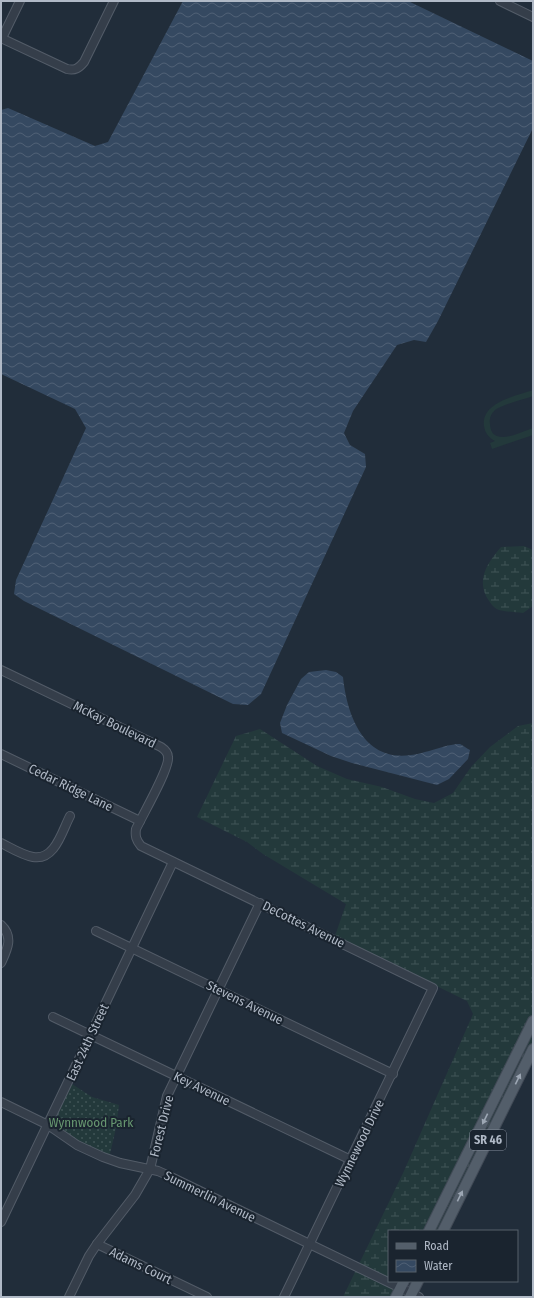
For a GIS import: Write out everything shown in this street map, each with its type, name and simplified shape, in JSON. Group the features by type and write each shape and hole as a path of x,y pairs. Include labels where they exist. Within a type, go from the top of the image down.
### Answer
{"main road":[{"name":"SR 46","path":"429,1230 533,1021"},
{"name":"SR 46","path":"443,1230 533,1049"},
{"path":"414,1296 418,1282"}],"street":[{"path":"20,1 2,38 72,71 78,69 84,62 114,1"},
{"path":"500,1 533,17"},
{"name":"McKay Boulevard","path":"1,670 161,747 166,751 168,757 165,770 136,828 135,835 137,841 146,849 173,862"},
{"name":"Cedar Ridge Lane","path":"1,754 140,821"},
{"path":"1,843 34,857 46,856 55,847 70,816"},
{"name":"DeCottes Avenue","path":"173,862 433,988"},
{"name":"East 24th Street","path":"1,1222 173,862"},
{"name":"Forest Drive","path":"69,1297 89,1256 134,1195 150,1169 167,1096 260,903"},
{"path":"1,925 8,933 9,941 8,948 1,963"},
{"name":"Stevens Avenue","path":"96,931 393,1074"},
{"name":"Wynnewood Drive","path":"284,1297 393,1074 433,988"},
{"name":"Key Avenue","path":"53,1017 351,1160"},
{"name":"Summerlin Avenue","path":"1,1102 48,1124 77,1145 103,1158 150,1169 167,1175 414,1296"},
{"name":"Adams Court","path":"97,1244 207,1297"}],"green space":[{"path":"533,390 533,396 495,410 492,413 490,422 492,431 495,435 501,437 514,435 533,428 533,435 492,449 490,443 495,441 485,431 484,426 488,411 501,401"},
{"path":"524,546 533,550 533,606 523,613 499,610 495,608 486,596 483,582 486,570 492,558 501,547"},
{"path":"533,723 533,1013 425,1230 388,1230 388,1278 359,1264 404,1171 473,1014 467,1001 335,936 346,904 263,854 247,842 197,817 236,736 260,729 317,766 347,779 382,787 415,799 434,803 453,793 471,767 490,747 518,726"},
{"path":"533,1029 533,1041 439,1230 433,1230"},
{"name":"Wynnwood Park","path":"69,1082 92,1097 119,1105 116,1128 109,1158 103,1157 49,1124"},
{"path":"356,1270 396,1289 392,1297 343,1297"}],"water":[{"path":"183,1 408,1 533,61 533,128 438,321 426,342 414,340 397,345 353,411 344,433 350,445 365,454 366,467 261,694 248,705 233,704 24,601 14,594 16,580 86,428 75,409 1,374 1,110 8,108 95,146 108,142"},
{"path":"326,670 336,672 343,677 345,692 354,721 370,744 381,751 395,755 411,755 450,745 460,744 470,750 468,759 449,779 437,785 352,763 331,756 282,733 280,723 287,705 301,679 309,672"}]}
